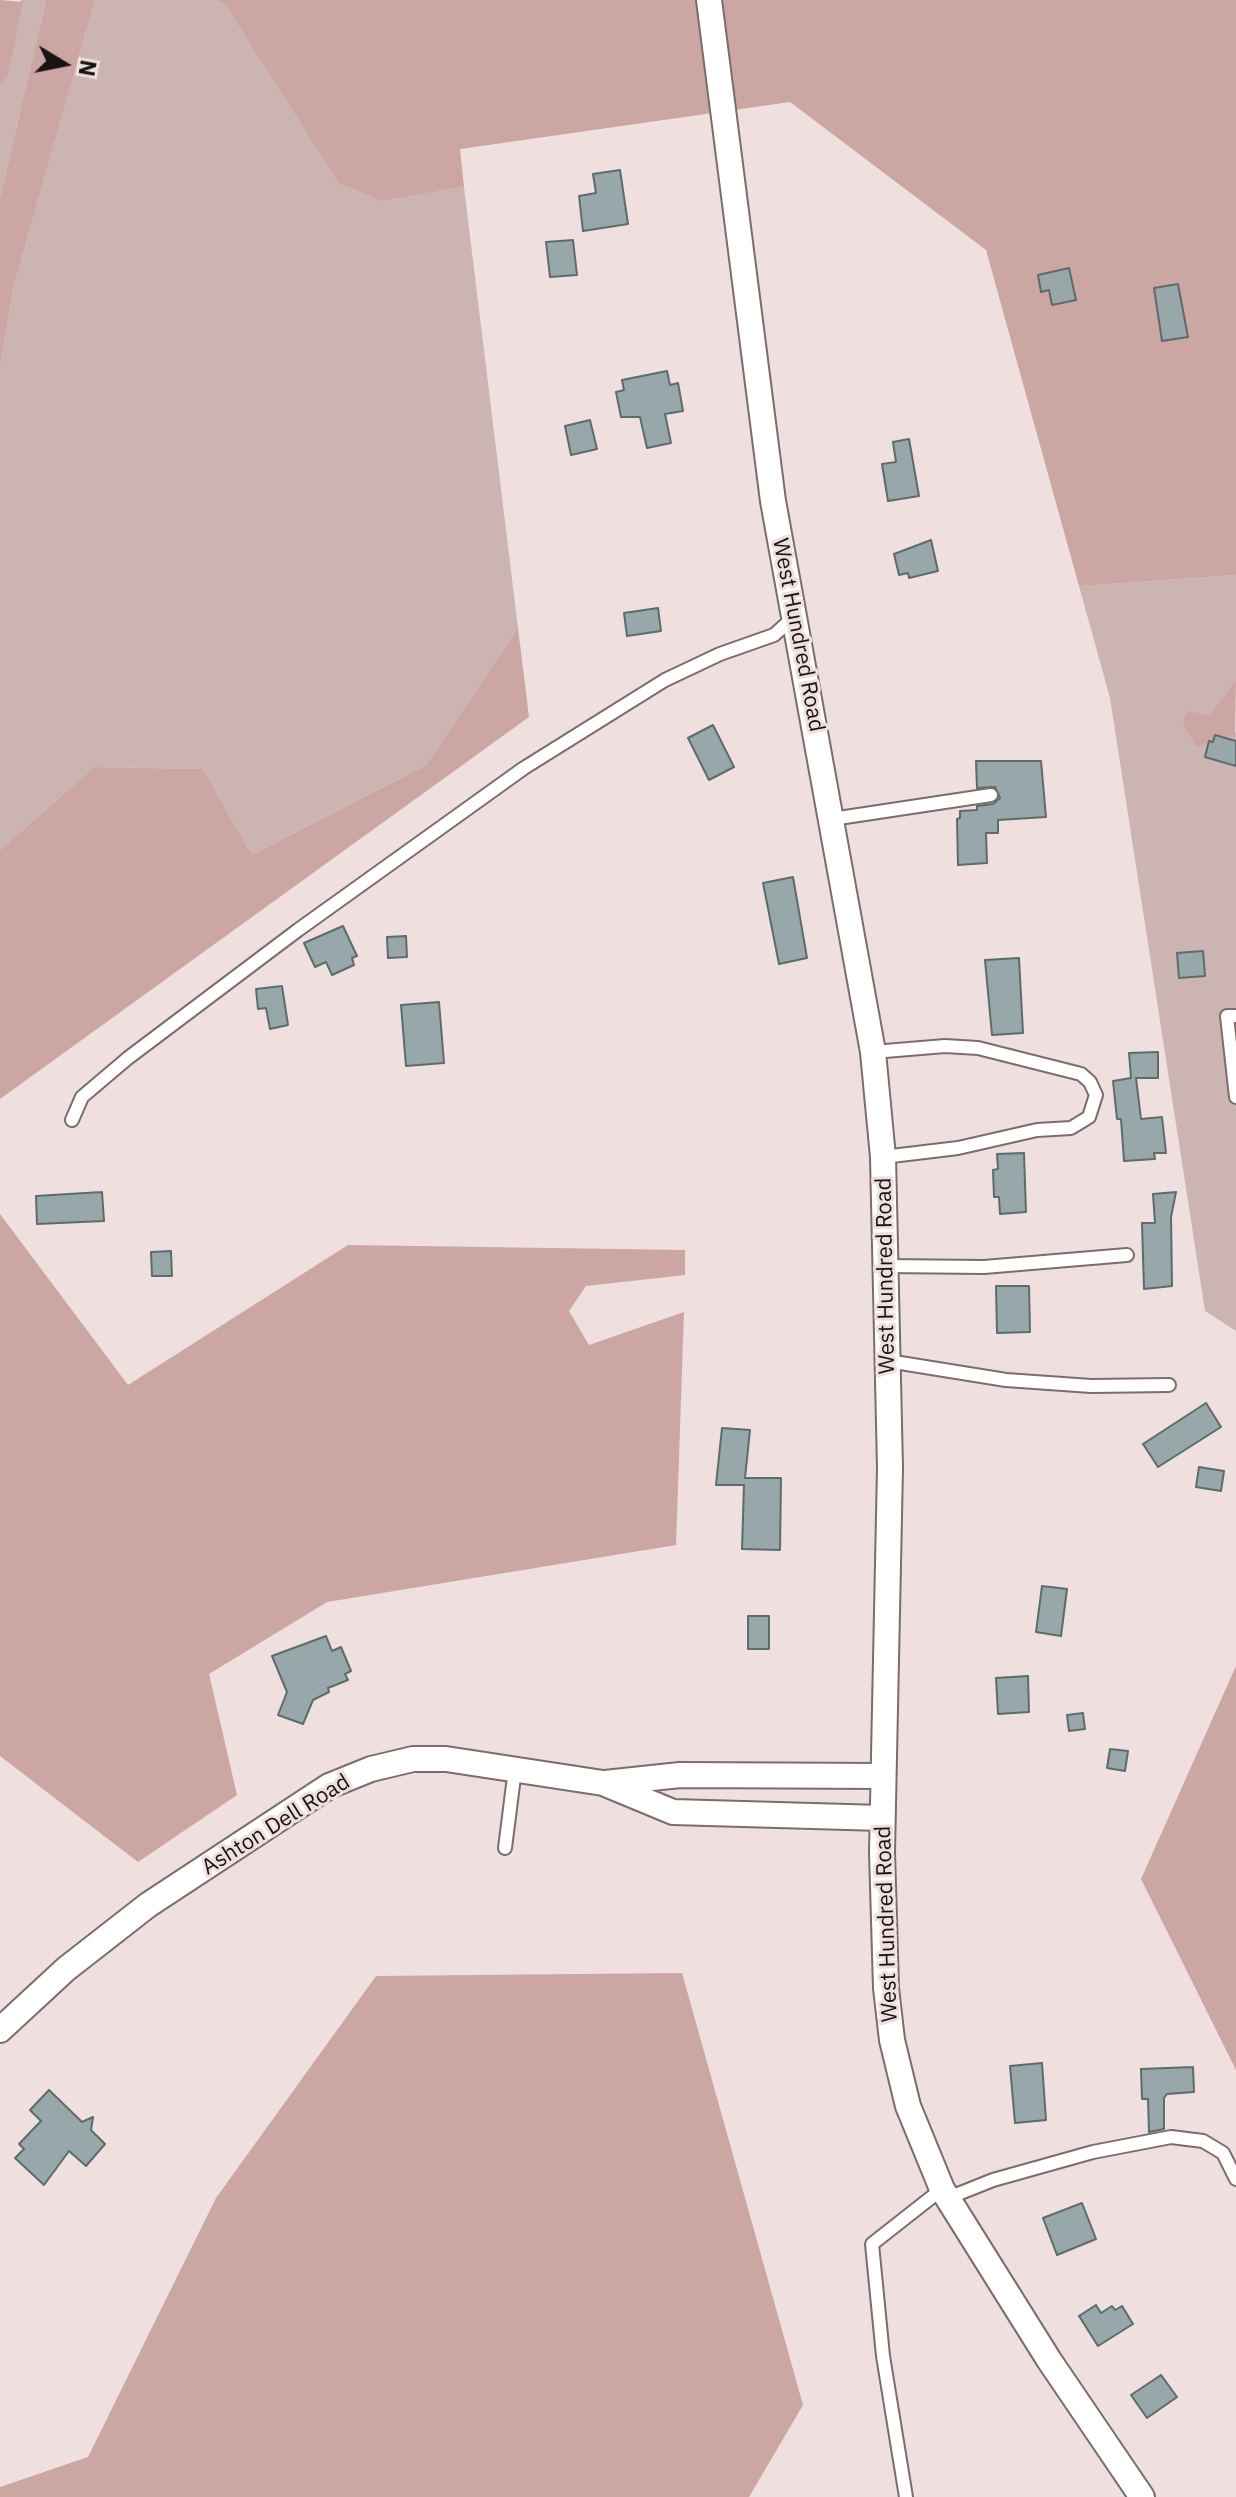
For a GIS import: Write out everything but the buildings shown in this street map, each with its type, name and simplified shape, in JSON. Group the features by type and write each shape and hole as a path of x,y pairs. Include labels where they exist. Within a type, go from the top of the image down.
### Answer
{"street":[{"name":"West Hundred Road","path":"709,0 750,341 793,618 873,1052 883,1157 890,1468 882,1818 886,1988 892,2040 908,2106 945,2194 1049,2360 1142,2497"},
{"name":"Ashton Dell Road","path":"0,2030 66,1969 148,1905 329,1786 371,1769 413,1759 446,1759 603,1783 673,1812 882,1818"},
{"name":"Ashton Dell Road","path":"603,1783 680,1775 883,1776"}],"lane":[{"path":"72,1120 82,1097 128,1058 298,930 524,768 665,680 720,654 774,635 793,618"},
{"path":"832,819 991,795"},
{"path":"1236,1016 1227,1016 1236,1097"},
{"path":"873,1052 945,1046 978,1048 1081,1074 1090,1082 1096,1095 1089,1117 1071,1128 1037,1130 958,1148 883,1157"},
{"path":"885,1266 984,1267 1127,1255"},
{"path":"888,1361 1006,1380 1091,1386 1169,1385"},
{"path":"505,1848 515,1769"},
{"path":"906,2497 883,2356 872,2244 945,2194 1093,2152 1171,2137 1203,2141 1223,2153 1236,2179"}],"shaded area":[{"path":"0,0 23,2 8,75 0,84"},
{"path":"21,0 46,0 0,198 0,84 8,74"},
{"path":"46,0 95,0 14,285 0,368 0,198"},
{"path":"95,0 216,0 227,7 383,201 464,187 518,628 426,765 252,855 203,769 94,767 0,850 0,368 14,285"},
{"path":"216,0 1236,0 1236,575 1079,586 986,250 790,102 460,149 464,187 383,201 339,183 227,7"},
{"path":"1236,575 1236,680 1209,715 1236,733 1236,1331 1205,1311 1110,698 1079,586"},
{"path":"518,628 529,717 0,1099 0,850 94,767 203,769 252,855 426,765"},
{"path":"1236,680 1235,735 1196,747 1183,723 1187,711 1209,715"},
{"path":"0,1214 128,1385 348,1245 685,1250 685,1275 586,1286 569,1311 589,1345 684,1312 676,1545 327,1602 209,1674 237,1795 138,1862 0,1756"},
{"path":"1236,1666 1236,2070 1141,1879"},
{"path":"682,1973 803,2405 749,2497 0,2497 0,2487 88,2457 216,2198 376,1976"}]}
